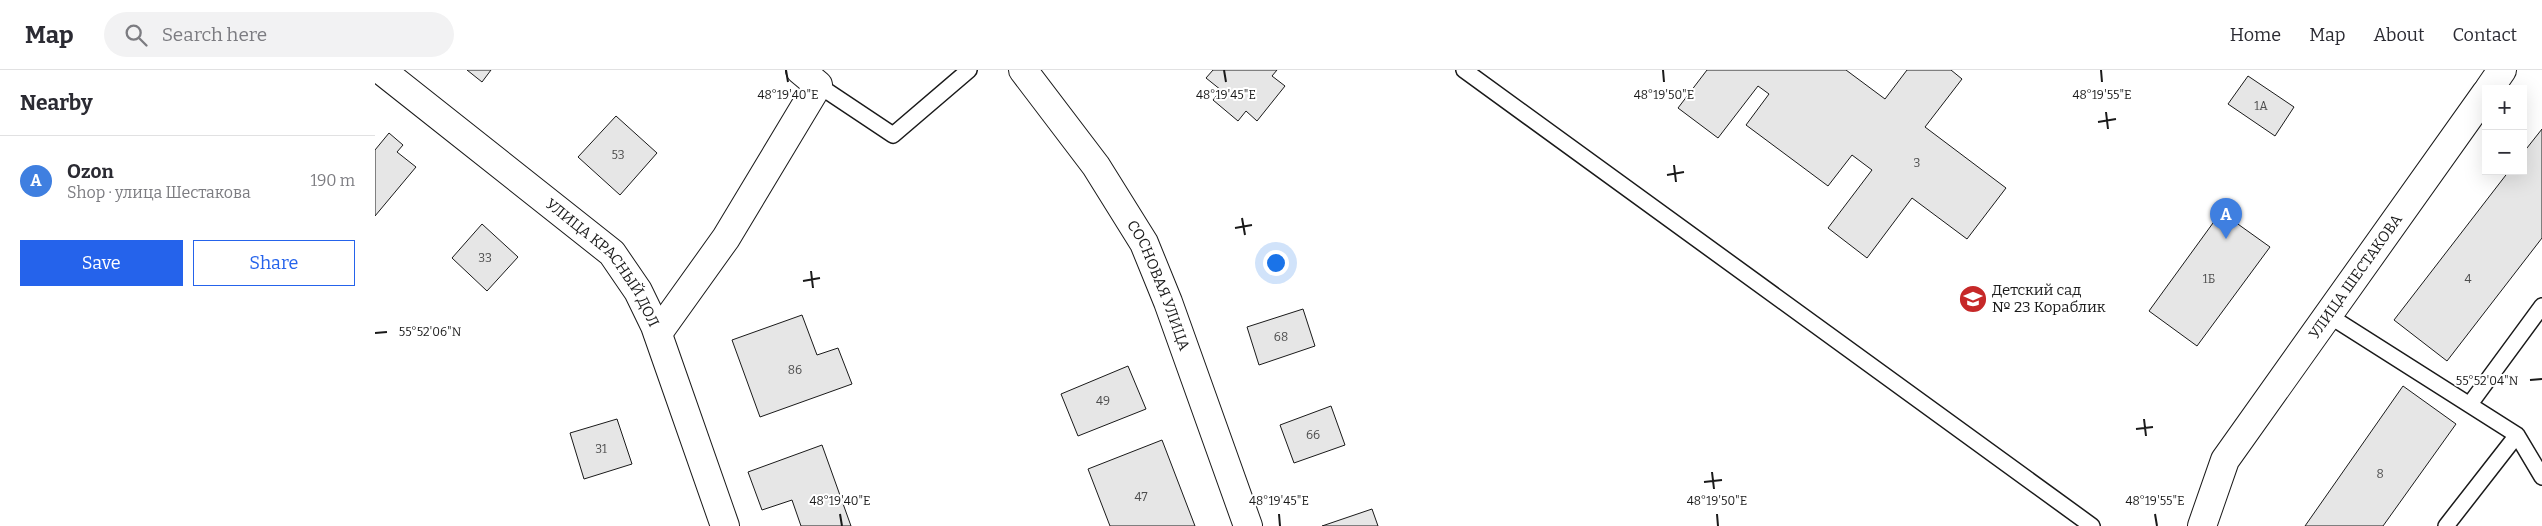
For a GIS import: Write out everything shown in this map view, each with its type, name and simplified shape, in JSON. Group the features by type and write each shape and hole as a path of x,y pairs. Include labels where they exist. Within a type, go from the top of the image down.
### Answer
{"street":[{"name":"УЛИЦА КРАСНЫЙ ДОЛ","path":"381,70 612,253 638,291 658,333 725,526"},
{"name":"СОСНОВАЯ УЛИЦА","path":"1023,70 1096,166 1144,243 1168,302 1249,526"},
{"path":"2492,85 2502,70"},
{"path":"658,333 725,238 809,77"},
{"name":"УЛИЦА ШЕСТАКОВА","path":"2202,526 2225,460 2482,99"}],"lane":[{"path":"809,77 893,135 969,70"},
{"path":"1464,70 2092,526"},
{"path":"2469,404 2542,306"},
{"path":"2328,315 2517,434 2542,476"},
{"path":"2446,526 2517,434"}],"building":[{"path":"467,70 491,70 482,82"},
{"path":"1213,70 1277,70 1272,76 1285,86 1257,121 1246,111 1238,121 1213,100 1221,90 1206,78"},
{"path":"1707,70 1846,70 1885,99 1907,70 1951,70 1962,79 1925,127 2006,188 1967,239 1912,198 1867,258 1828,228 1872,170 1852,155 1828,186 1746,125 1769,94 1758,86 1718,138 1678,108"},
{"path":"2248,76 2294,107 2275,136 2228,104"},
{"path":"616,116 657,153 620,195 578,157"},
{"path":"2542,129 2542,238 2447,361 2394,320 2506,175 2527,175 2527,148"},
{"path":"389,133 403,145 397,152 416,167 375,216 375,150"},
{"path":"2221,212 2270,247 2197,346 2149,311"},
{"path":"482,224 518,257 487,291 452,258"},
{"path":"1303,309 1315,346 1259,365 1247,327"},
{"path":"802,315 817,355 838,348 852,384 760,417 732,340"},
{"path":"1128,366 1146,409 1078,436 1061,394"},
{"path":"2403,386 2456,424 2383,526 2305,526"},
{"path":"1331,406 1345,445 1294,463 1280,425"},
{"path":"617,419 632,464 584,479 570,433"},
{"path":"1162,440 1195,526 1110,526 1088,469"},
{"path":"822,445 851,526 801,526 792,500 762,510 748,472"},
{"path":"1372,509 1378,526 1322,526"}],"place":[{"name":"Ozon","path":"2226,239"},
{"name":"Детский сад № 23 Кораблик","path":"1973,299"}]}
